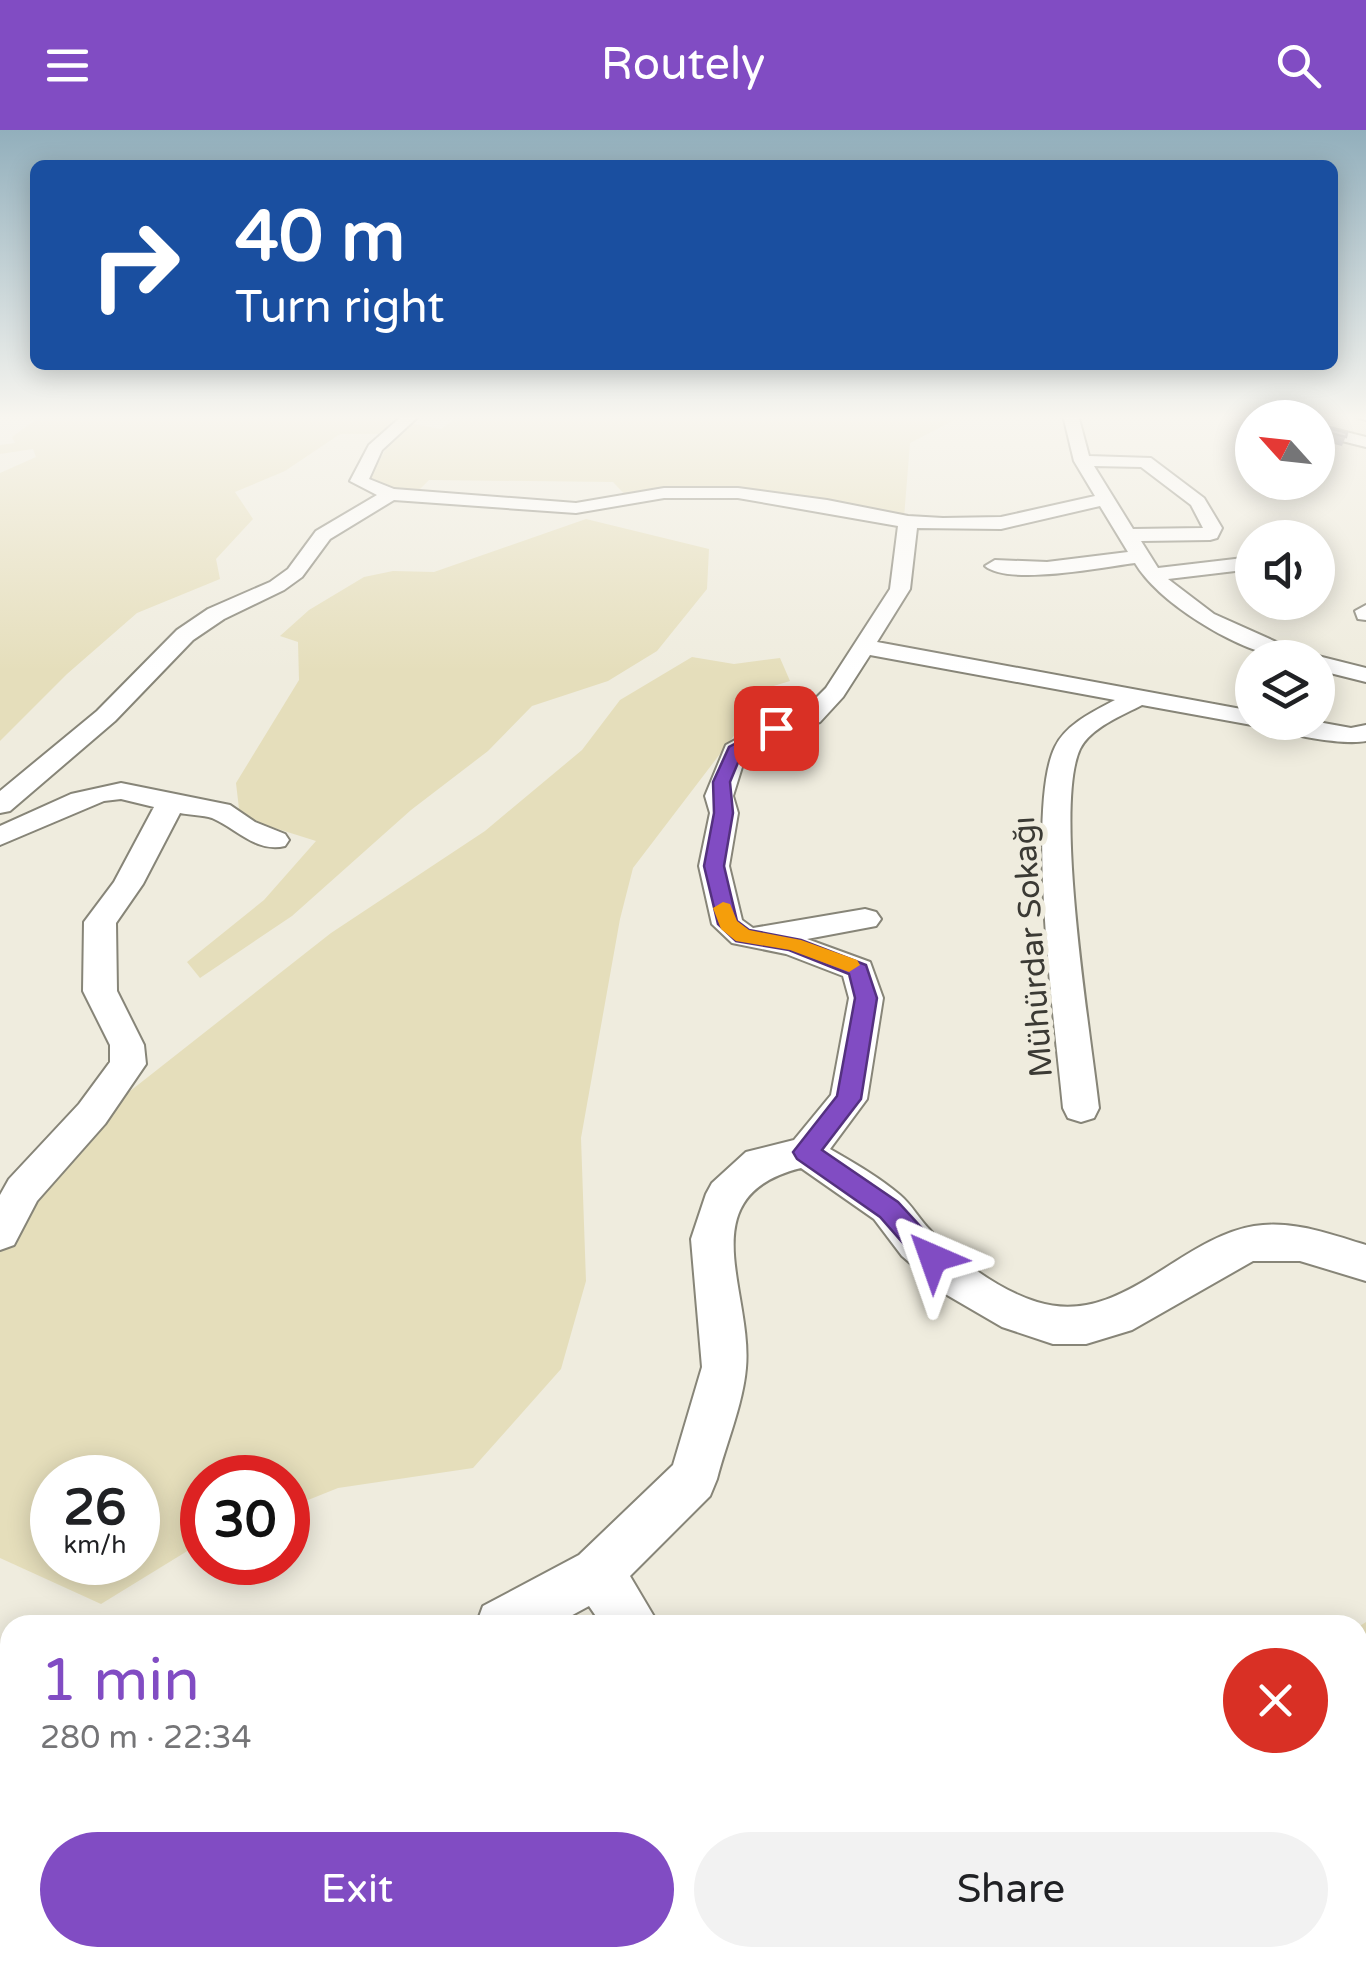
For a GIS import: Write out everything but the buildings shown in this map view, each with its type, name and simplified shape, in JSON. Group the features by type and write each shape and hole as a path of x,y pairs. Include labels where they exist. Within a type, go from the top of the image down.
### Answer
{"street":[{"path":"0,805 106,716 185,634 295,573 323,535 379,501"},
{"path":"486,501 592,508 627,501"},
{"path":"800,501 908,522 1002,522 1098,501"},
{"path":"1107,501 1146,565 1206,619 1257,640"},
{"path":"1127,535 1210,534 1212,528 1196,501"},
{"path":"520,1615 596,1573 694,1479 724,1367 711,1239 726,1194 760,1162 806,1152 849,1099 866,998 858,970 794,944 743,936 728,924 714,866 724,813 722,782 735,750 776,728 812,717 823,706 900,589 908,522"},
{"path":"994,566 1235,563"},
{"path":"864,647 1235,715"},
{"path":"1335,667 1366,675"},
{"name":"Mühürdar Sokağı","path":"1080,1108 1057,798 1068,747 1099,719 1137,698"},
{"path":"1335,733 1366,734"},
{"path":"0,836 73,800 137,790 168,803 220,811 245,828 275,840"},
{"path":"0,1233 23,1190 92,1114 128,1064 127,1045 100,992 100,922 128,884 167,812 168,803"},
{"path":"758,938 865,919"},
{"path":"806,1152 889,1210 916,1243 990,1301 1052,1324 1097,1323 1138,1309 1240,1246 1276,1240 1366,1263"},
{"path":"596,1573 626,1615"}],"shaded area":[{"path":"0,501 241,501 253,519 216,559 220,579 137,613 67,674 0,741"},
{"path":"748,501 905,501 904,518"},
{"path":"586,519 709,549 707,589 657,651 608,681 532,706 488,751 411,810 292,916 200,978 187,962 264,900 316,841 240,817 236,783 299,680 298,642 280,636 309,610 364,577 393,571 434,572"},
{"path":"692,657 734,664 780,658 790,681 744,695 739,729 633,868 620,919 581,1138 586,1281 561,1369 473,1468 338,1488 310,1499 310,1455 180,1455 180,1556 160,1568 160,1455 30,1455 30,1572 0,1558 0,1220 45,1158 331,933 485,831 582,750 620,700"},
{"path":"59,1585 132,1585 101,1604"}],"slow traffic":[{"path":"723,908 728,924 743,936 794,944 849,965"}],"route":[{"path":"776,728 735,750 722,782 724,813 714,866 728,924 743,936 794,944 858,970 866,998 849,1099 806,1152 889,1210 933,1258"}]}
